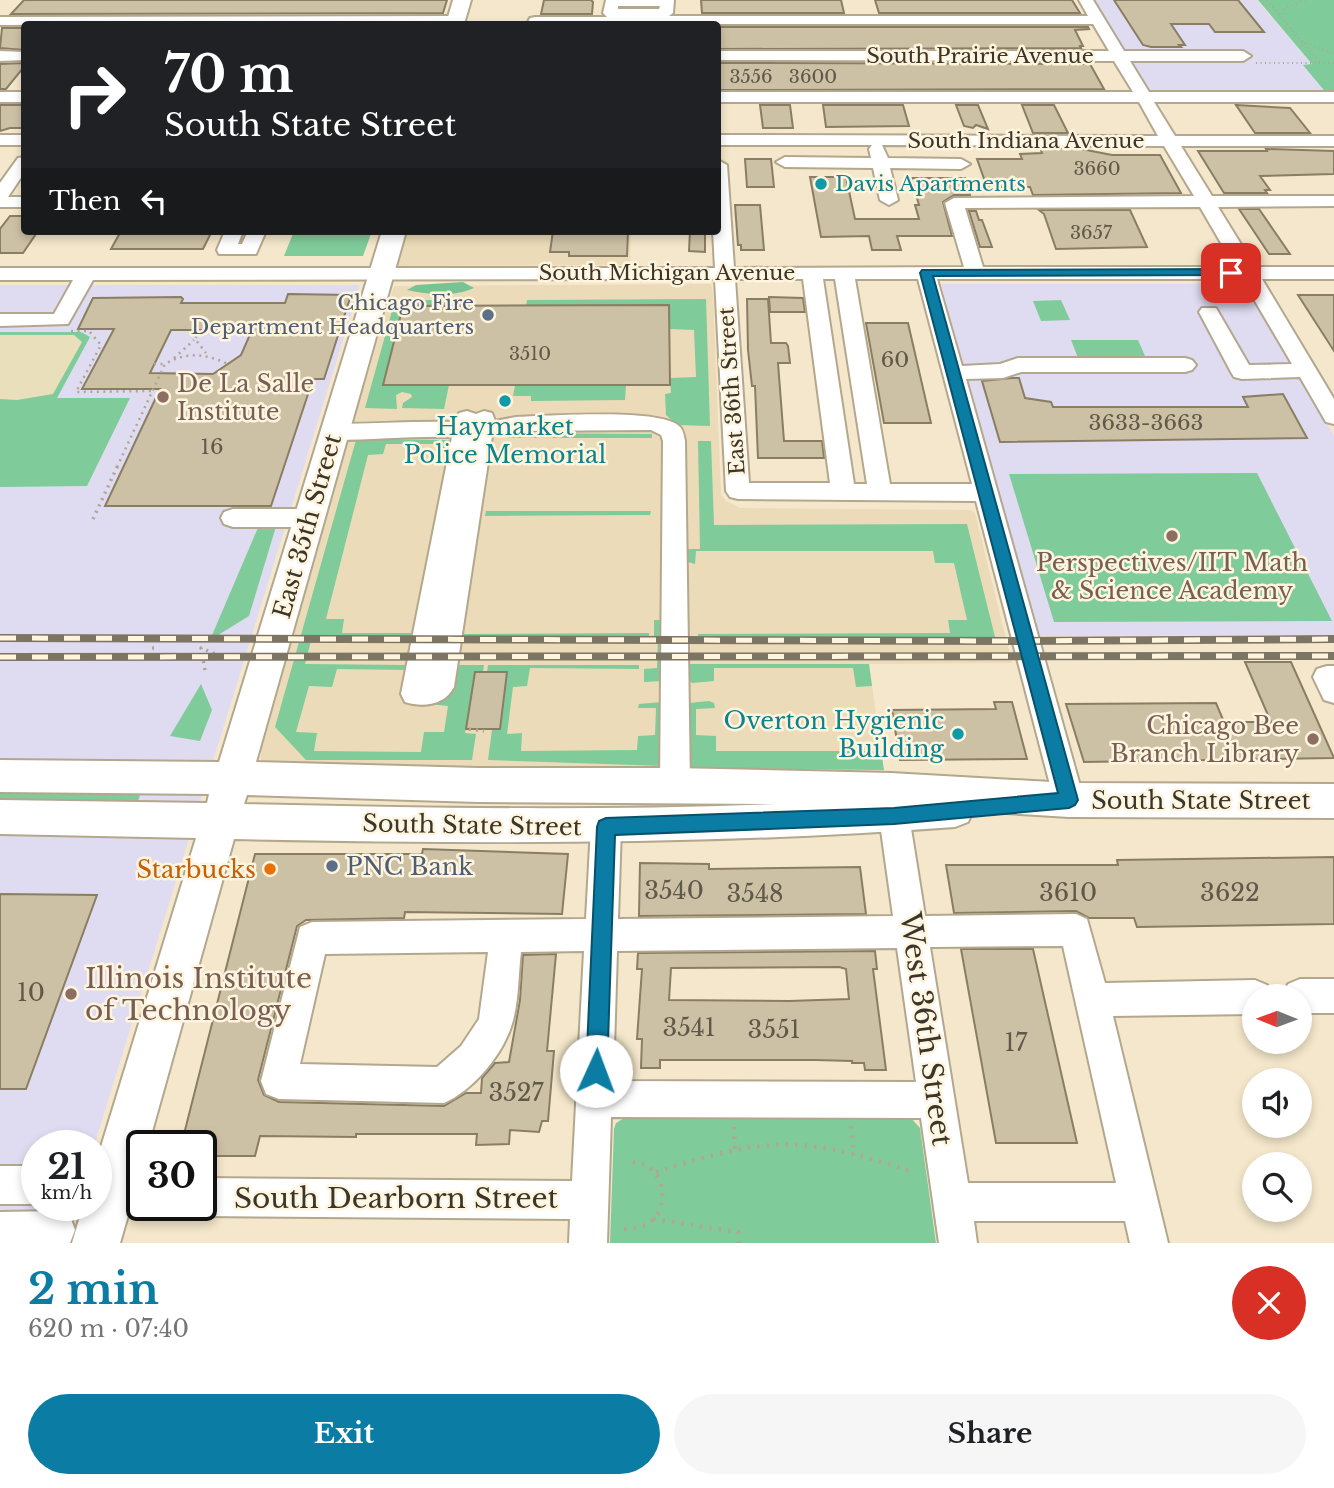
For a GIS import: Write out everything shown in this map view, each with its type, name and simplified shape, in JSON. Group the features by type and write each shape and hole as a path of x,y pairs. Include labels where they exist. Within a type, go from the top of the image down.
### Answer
{"main road":[{"path":"455,21 462,0"},
{"name":"East 35th Street","path":"76,1236 116,1191 232,778 393,235"},
{"name":"South State Street","path":"0,776 232,778 478,785 675,785 891,790 1069,800 1334,801"},
{"name":"South State Street","path":"0,817 606,827 894,816 1069,800"}],"street":[{"path":"1086,0 1334,416"},
{"path":"535,21 1098,20"},
{"path":"0,21 21,21"},
{"path":"0,56 21,56"},
{"name":"South Prairie Avenue","path":"721,56 1120,56 1246,60"},
{"path":"0,97 21,97"},
{"path":"721,97 1334,97"},
{"path":"0,140 21,140"},
{"name":"South Indiana Avenue","path":"721,140 1334,141"},
{"path":"875,141 889,200"},
{"path":"785,162 961,164"},
{"path":"0,195 21,166"},
{"path":"975,273 954,203 1334,201"},
{"path":"0,202 21,202"},
{"name":"East 36th Street","path":"721,234 738,491 843,492"},
{"path":"232,235 226,250 249,250 255,235"},
{"path":"812,273 843,492 987,493"},
{"path":"844,273 880,492"},
{"path":"926,273 1069,800"},
{"name":"South Michigan Avenue","path":"0,274 1334,273"},
{"path":"0,320 61,320 86,274"},
{"path":"0,303 68,303"},
{"path":"1209,312 1242,372 1307,370"},
{"path":"954,373 1003,370 1017,365 1185,365"},
{"path":"336,424 468,426 654,423 671,431 674,441 675,785"},
{"path":"336,424 414,437 431,437 468,426"},
{"path":"468,426 440,687 428,694 415,694 468,426"},
{"path":"233,518 309,518"},
{"path":"1334,677 1327,677 1334,692"},
{"name":"West 36th Street","path":"894,816 958,1243"},
{"path":"588,1243 606,827"},
{"path":"507,935 495,1025 473,1058 444,1085 279,1081 312,937 602,933 1076,930 1150,1243"},
{"path":"1312,996 1334,996"},
{"path":"1093,1000 1242,997"},
{"path":"595,1099 936,1100"},
{"path":"0,1185 21,1185"},
{"name":"South Dearborn Street","path":"217,1198 590,1199"},
{"path":"952,1202 1139,1202"},
{"path":"0,1231 76,1236"}],"path":[{"path":"1267,0 1321,64"},
{"path":"1281,17 1285,8 1305,0"},
{"path":"1301,41 1334,54"},
{"path":"1246,60 1334,63"},
{"path":"93,519 166,364 195,339 200,330"},
{"path":"62,331 89,331 101,345 76,392 153,391"},
{"path":"195,339 208,355 228,364"},
{"path":"172,359 208,355"},
{"path":"154,364 166,364"},
{"path":"205,670 201,648 218,655"},
{"path":"469,729 469,732 484,731"},
{"path":"734,1126 735,1152"},
{"path":"851,1126 854,1156"},
{"path":"656,1172 773,1145 854,1156 911,1171"},
{"path":"624,1229 639,1229 653,1220 661,1206 662,1198 662,1185 656,1172 640,1161 626,1161"},
{"path":"653,1220 738,1232 739,1243"}],"shaded area":[{"path":"1094,0 1257,0 1313,65 1304,65 1330,97 1153,97"},
{"path":"407,235 631,235 630,265 398,266"},
{"path":"711,284 721,495 726,501 740,508 971,510 975,513 1012,663 869,664 885,778 261,764 261,746 289,637 394,286"},
{"name":"Perspectives/IIT Math & Science Academy","path":"941,284 1246,284 1334,436 1334,635 1038,636"},
{"name":"Illinois Institute of Technology","path":"0,285 360,285 99,1130 21,1130 21,1221 71,1221 64,1243 0,1243"}],"green space":[{"path":"1258,0 1334,0 1334,95 1328,95 1303,65 1312,64"},
{"path":"292,235 371,235 363,256 284,256"},
{"path":"463,282 474,288 441,294 407,290 416,285"},
{"path":"706,299 710,426 677,425 666,415 665,394 671,393 670,378 696,377 694,330 669,329 669,305 526,306 527,300"},
{"path":"395,300 468,300 464,306 403,306 383,385 449,385 444,409 402,408 403,403 412,397 411,394 402,392 396,395 397,409 365,408"},
{"path":"1061,300 1070,320 1041,321 1033,301"},
{"path":"0,332 81,332 90,337 57,398 130,398 87,486 0,487"},
{"path":"1071,340 1138,340 1148,363 1080,363"},
{"path":"515,385 626,385 625,400 531,401 531,396 513,396"},
{"path":"508,433 652,434 652,438 507,438"},
{"path":"356,440 450,440 447,454 436,454 438,444 386,444 383,454 368,455 326,619 344,619 342,633 414,633 413,637 312,637 305,664 407,665 406,670 337,669 332,687 309,686 296,732 317,733 314,751 421,752 424,732 444,732 448,706 429,704 461,621 465,620 463,634 649,633 649,638 463,637 459,665 484,665 483,672 475,673 465,733 476,734 472,760 306,760 275,727"},
{"path":"698,441 711,441 714,525 967,524 995,637 698,638 698,634 950,633 948,620 967,620 954,563 935,563 933,551 696,551 695,564 688,562 685,549 700,549"},
{"path":"1257,473 1332,621 1054,622 1009,474"},
{"path":"486,511 651,511 650,515 485,516"},
{"path":"260,523 277,523 249,616 210,640"},
{"path":"654,620 662,620 663,681 644,682 644,669 657,668 658,637 654,636"},
{"path":"687,664 869,664 872,686 856,687 853,668 714,668 714,681 692,683 687,678"},
{"path":"488,665 639,665 639,669 530,668 527,686 513,687 507,734 522,733 521,751 637,750 638,736 655,735 656,708 638,708 639,704 662,702 663,766 488,760 492,730 500,729 507,673 487,672"},
{"path":"201,684 212,710 200,741 170,736"},
{"path":"689,703 714,703 715,708 696,709 696,735 716,736 716,751 881,751 884,770 689,768"},
{"path":"0,789 140,795 138,801 0,806"},
{"path":"626,1117 910,1117 920,1128 936,1243 610,1243 614,1129 616,1123"}],"sand":[{"path":"0,335 74,335 82,342 53,394 17,400 0,399"}],"building":[{"path":"24,0 447,0 443,13 11,14"},
{"path":"544,0 591,0 592,14 541,14"},
{"path":"701,0 841,0 844,13 702,13"},
{"path":"875,0 1072,0 1080,13 879,13"},
{"path":"1114,0 1238,0 1264,32 1215,32 1209,24 1171,24 1185,45 1151,47 1143,45"},
{"path":"721,27 1088,27 1089,29 1075,30 1083,46 1080,46 1081,48 721,49"},
{"path":"2,28 21,28 21,50 0,48"},
{"path":"21,63 21,71 6,89 0,89 0,64"},
{"path":"721,63 1090,64 1104,89 721,90"},
{"path":"0,105 21,105 21,128 0,131"},
{"path":"760,105 790,105 793,128 763,128"},
{"path":"823,105 903,105 909,126 826,127"},
{"path":"956,105 978,105 988,129 976,125 973,128 964,126"},
{"path":"1022,105 1054,105 1068,133 1033,133"},
{"path":"1236,105 1290,108 1310,133 1255,133"},
{"path":"1040,148 1076,148 1112,155 1160,155 1181,193 1033,195 1030,187 987,187 977,159 1022,159 1020,154 1042,153"},
{"path":"1266,149 1334,151 1334,174 1260,176 1270,190 1265,190 1267,193 1224,193 1198,151 1267,151"},
{"name":"Davis Apartments","path":"745,159 771,159 774,187 747,187"},
{"path":"810,177 846,177 855,219 919,219 915,205 919,205 911,178 965,178 970,195 954,195 943,202 952,236 897,236 901,250 872,250 869,236 821,237"},
{"path":"735,205 760,205 764,250 741,250 741,245 738,245"},
{"path":"1239,209 1259,209 1290,254 1269,254"},
{"path":"1039,210 1130,210 1147,247 1056,249 1044,214"},
{"path":"969,211 976,211 979,220 982,220 992,247 980,247"},
{"path":"10,216 21,216 21,235 35,235 23,253 0,253 0,229"},
{"path":"119,235 210,235 203,249 111,249"},
{"path":"552,235 628,235 627,256 569,256 569,252 550,252"},
{"path":"690,235 705,235 705,252 689,251"},
{"path":"288,294 351,295 324,379 313,379 271,506 105,506 160,389 82,389 114,329 78,329 93,298 181,297 181,303 285,303","holes":["171,330 252,330 241,355 213,374 150,373"]},
{"path":"1298,295 1334,295 1334,351"},
{"path":"769,297 803,298 805,312 770,312"},
{"path":"747,299 768,299 771,343 786,343 788,346 790,363 778,363 784,441 822,441 824,458 758,458 755,386 752,386 748,350"},
{"path":"669,305 670,385 383,385 403,306"},
{"path":"866,323 908,323 931,423 884,423"},
{"path":"1019,378 1025,398 1051,402 1053,407 1248,407 1243,397 1283,394 1307,438 1000,442 982,381"},
{"path":"1245,662 1291,662 1334,758 1084,762 1066,704 1216,703 1224,722 1271,722"},
{"path":"475,672 507,672 500,729 466,729"},
{"name":"Overton Hygienic Building","path":"994,702 1012,702 1027,759 900,760 892,710 996,709"},
{"path":"423,849 568,854 562,914 405,912 404,918 306,920 297,926 258,1080 264,1095 279,1102 444,1106 466,1093 481,1093 482,1078 495,1063 509,1062 520,1000 523,955 556,954 547,1051 554,1051 548,1121 542,1121 539,1132 510,1130 509,1144 476,1145 477,1134 260,1136 255,1156 217,1156 217,1130 185,1130 255,854 422,854"},
{"path":"1334,857 1334,924 1137,927 1134,918 1089,918 1076,911 954,913 946,865 1118,865 1117,860"},
{"path":"640,863 709,864 709,869 860,867 866,914 639,916"},
{"path":"0,894 97,895 26,1089 0,1089"},
{"path":"961,949 1033,949 1077,1143 996,1143"},
{"path":"875,951 877,969 873,969 886,1070 865,1070 864,1063 852,1061 816,1060 660,1060 660,1068 641,1068 642,1039 637,1039 642,969 637,969 638,953","holes":["671,968 846,969 849,999 669,1000"]}],"railway":[{"path":"0,638 1011,641 1334,639"},
{"path":"0,657 1334,656"}],"place":[{"name":"Davis Apartments","path":"821,184"},
{"name":"Chicago Fire Department Headquarters","path":"488,315"},
{"name":"De La Salle Institute","path":"163,397"},
{"name":"Haymarket Police Memorial","path":"505,401"},
{"name":"Perspectives/IIT Math & Science Academy","path":"1172,536"},
{"name":"Overton Hygienic Building","path":"958,734"},
{"name":"Chicago Bee Branch Library","path":"1313,739"},
{"name":"PNC Bank","path":"332,866"},
{"name":"Starbucks","path":"270,869"},
{"name":"Illinois Institute of Technology","path":"71,994"}],"route":[{"path":"596,1071 606,827 894,816 1069,800 926,273 1231,273"}]}
